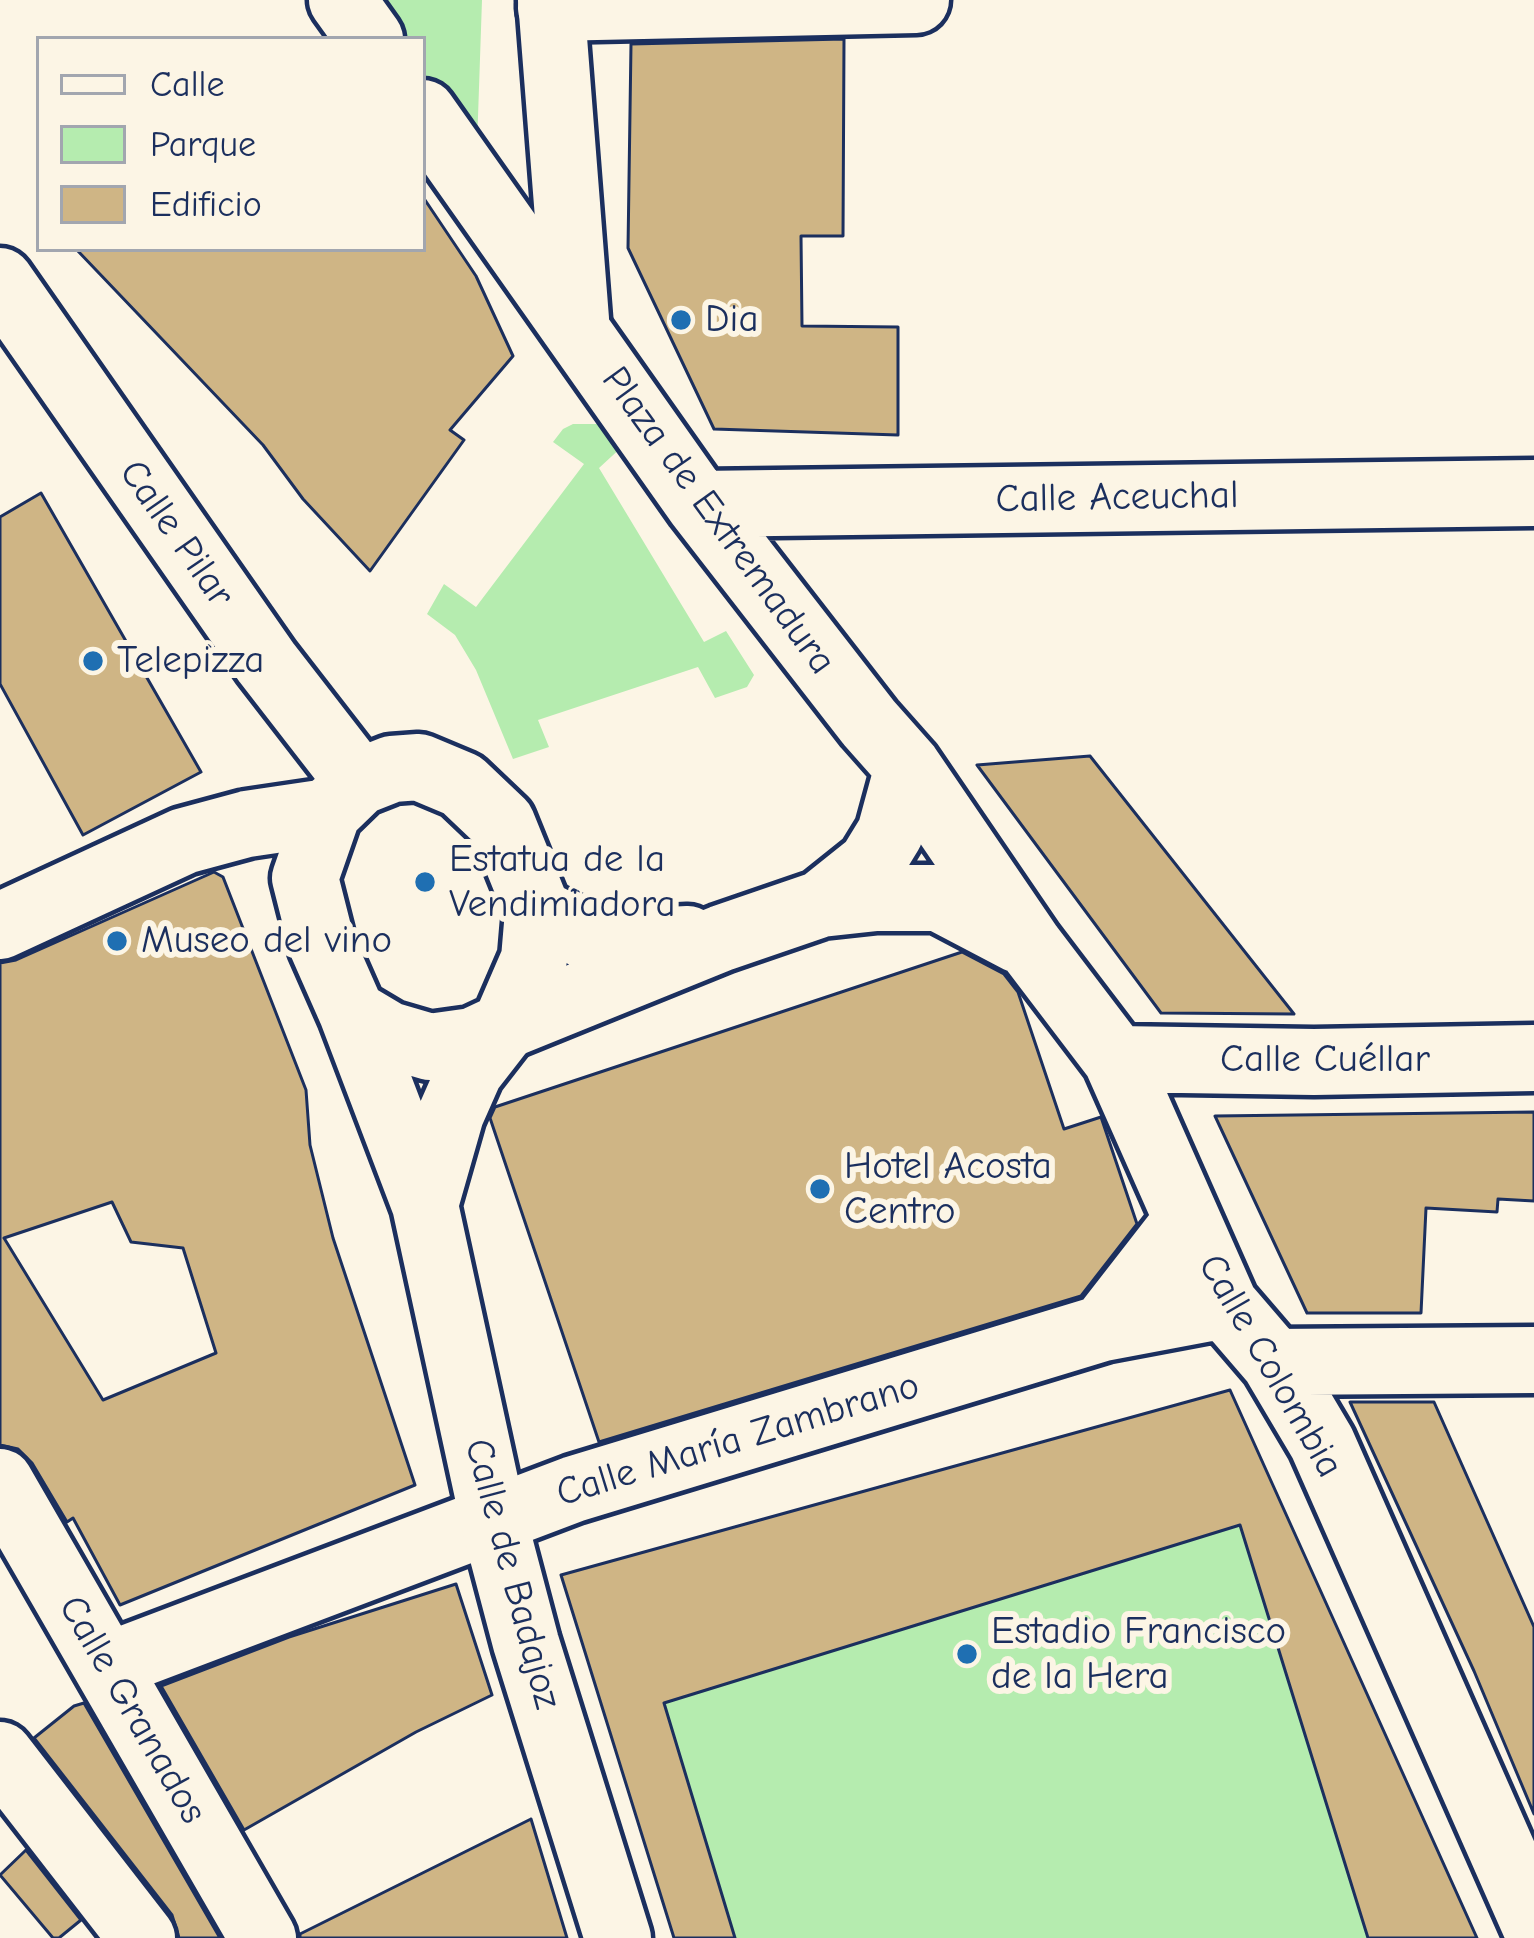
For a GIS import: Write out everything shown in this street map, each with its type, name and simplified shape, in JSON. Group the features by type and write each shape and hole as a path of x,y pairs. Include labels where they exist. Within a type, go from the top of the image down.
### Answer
{"street":[{"path":"342,0 368,36"},
{"path":"570,318 576,319 551,4 916,0"},
{"name":"Plaza de Extremadura","path":"426,117 699,504 888,745"},
{"name":"Calle Pilar","path":"0,281 279,680 343,797"},
{"name":"Calle Aceuchal","path":"699,504 1534,493"},
{"path":"821,904 871,864 890,833 888,745"},
{"name":"Calle Colombia","path":"888,745 1116,1059 1225,1305 1274,1362 1322,1443 1534,1923"},
{"path":"0,926 184,841 343,797 392,769 419,767 462,785 502,823 538,912 612,943 722,938"},
{"path":"220,833 304,878 343,797"},
{"name":"Calle de Badajoz","path":"304,878 322,945 425,1205 526,1642 618,1938"},
{"path":"352,1013 389,1035 430,1047 472,1041 722,938 821,904 876,898 939,898 1030,946"},
{"name":"Calle de Badajoz","path":"425,1205 451,1114 470,1071 505,1026 534,959 538,912"},
{"name":"Calle Cuéllar","path":"1116,1059 1534,1058"},
{"path":"1103,1328 1186,1220"},
{"name":"Calle María Zambrano","path":"107,1666 596,1483 1103,1328 1225,1305"},
{"path":"1274,1362 1534,1360"},
{"name":"Calle Granados","path":"0,1481 263,1938"},
{"path":"0,1755 142,1938"}],"green space":[{"path":"368,0 482,0 477,146 426,78 426,36 395,36"},
{"path":"573,424 599,424 624,445 599,468 704,642 726,631 754,675 747,687 715,698 698,667 538,720 549,747 513,759 476,670 455,635 427,614 444,584 476,607 584,464 553,442"},
{"name":"Estadio Francisco de la Hera","path":"1230,1390 1477,1938 674,1938 561,1575"}],"building":[{"path":"844,39 843,236 801,236 802,326 898,327 898,435 714,429 628,248 631,44"},
{"path":"426,201 476,276 513,356 450,430 464,440 370,571 303,499 263,445 79,252 426,252"},
{"path":"41,493 201,772 83,835 0,684 0,517"},
{"path":"1090,756 1294,1014 1161,1013 977,765"},
{"path":"214,872 223,877 306,1090 310,1145 333,1238 415,1485 120,1605 73,1518 67,1522 32,1463 18,1449 0,1445 0,963","holes":["112,1202 131,1242 183,1248 216,1353 103,1400 4,1238"]},
{"name":"Hotel Acosta Centro","path":"962,952 1004,974 1018,992 1064,1129 1101,1117 1137,1224 1081,1296 599,1442 490,1118 495,1107"},
{"path":"1534,1112 1534,1201 1498,1199 1497,1212 1426,1208 1421,1313 1307,1313 1215,1116"},
{"path":"1230,1390 1477,1938 1368,1938 1240,1525 664,1703 735,1938 674,1938 561,1575"},
{"path":"1350,1402 1434,1402 1534,1627 1534,1814 1474,1671"},
{"path":"456,1584 492,1695 416,1732 244,1830 161,1686 289,1637"},
{"path":"84,1703 220,1938 179,1938 172,1915 34,1738"},
{"path":"531,1819 567,1938 300,1938 300,1934"},
{"path":"26,1850 81,1920 59,1938 53,1938 0,1875"}],"place":[{"name":"Dia","path":"681,320"},
{"name":"Telepizza","path":"93,661"},
{"name":"Estatua de la Vendimiadora","path":"425,882"},
{"name":"Museo del vino","path":"117,941"},
{"name":"Hotel Acosta Centro","path":"820,1189"},
{"name":"Estadio Francisco de la Hera","path":"967,1654"}]}
